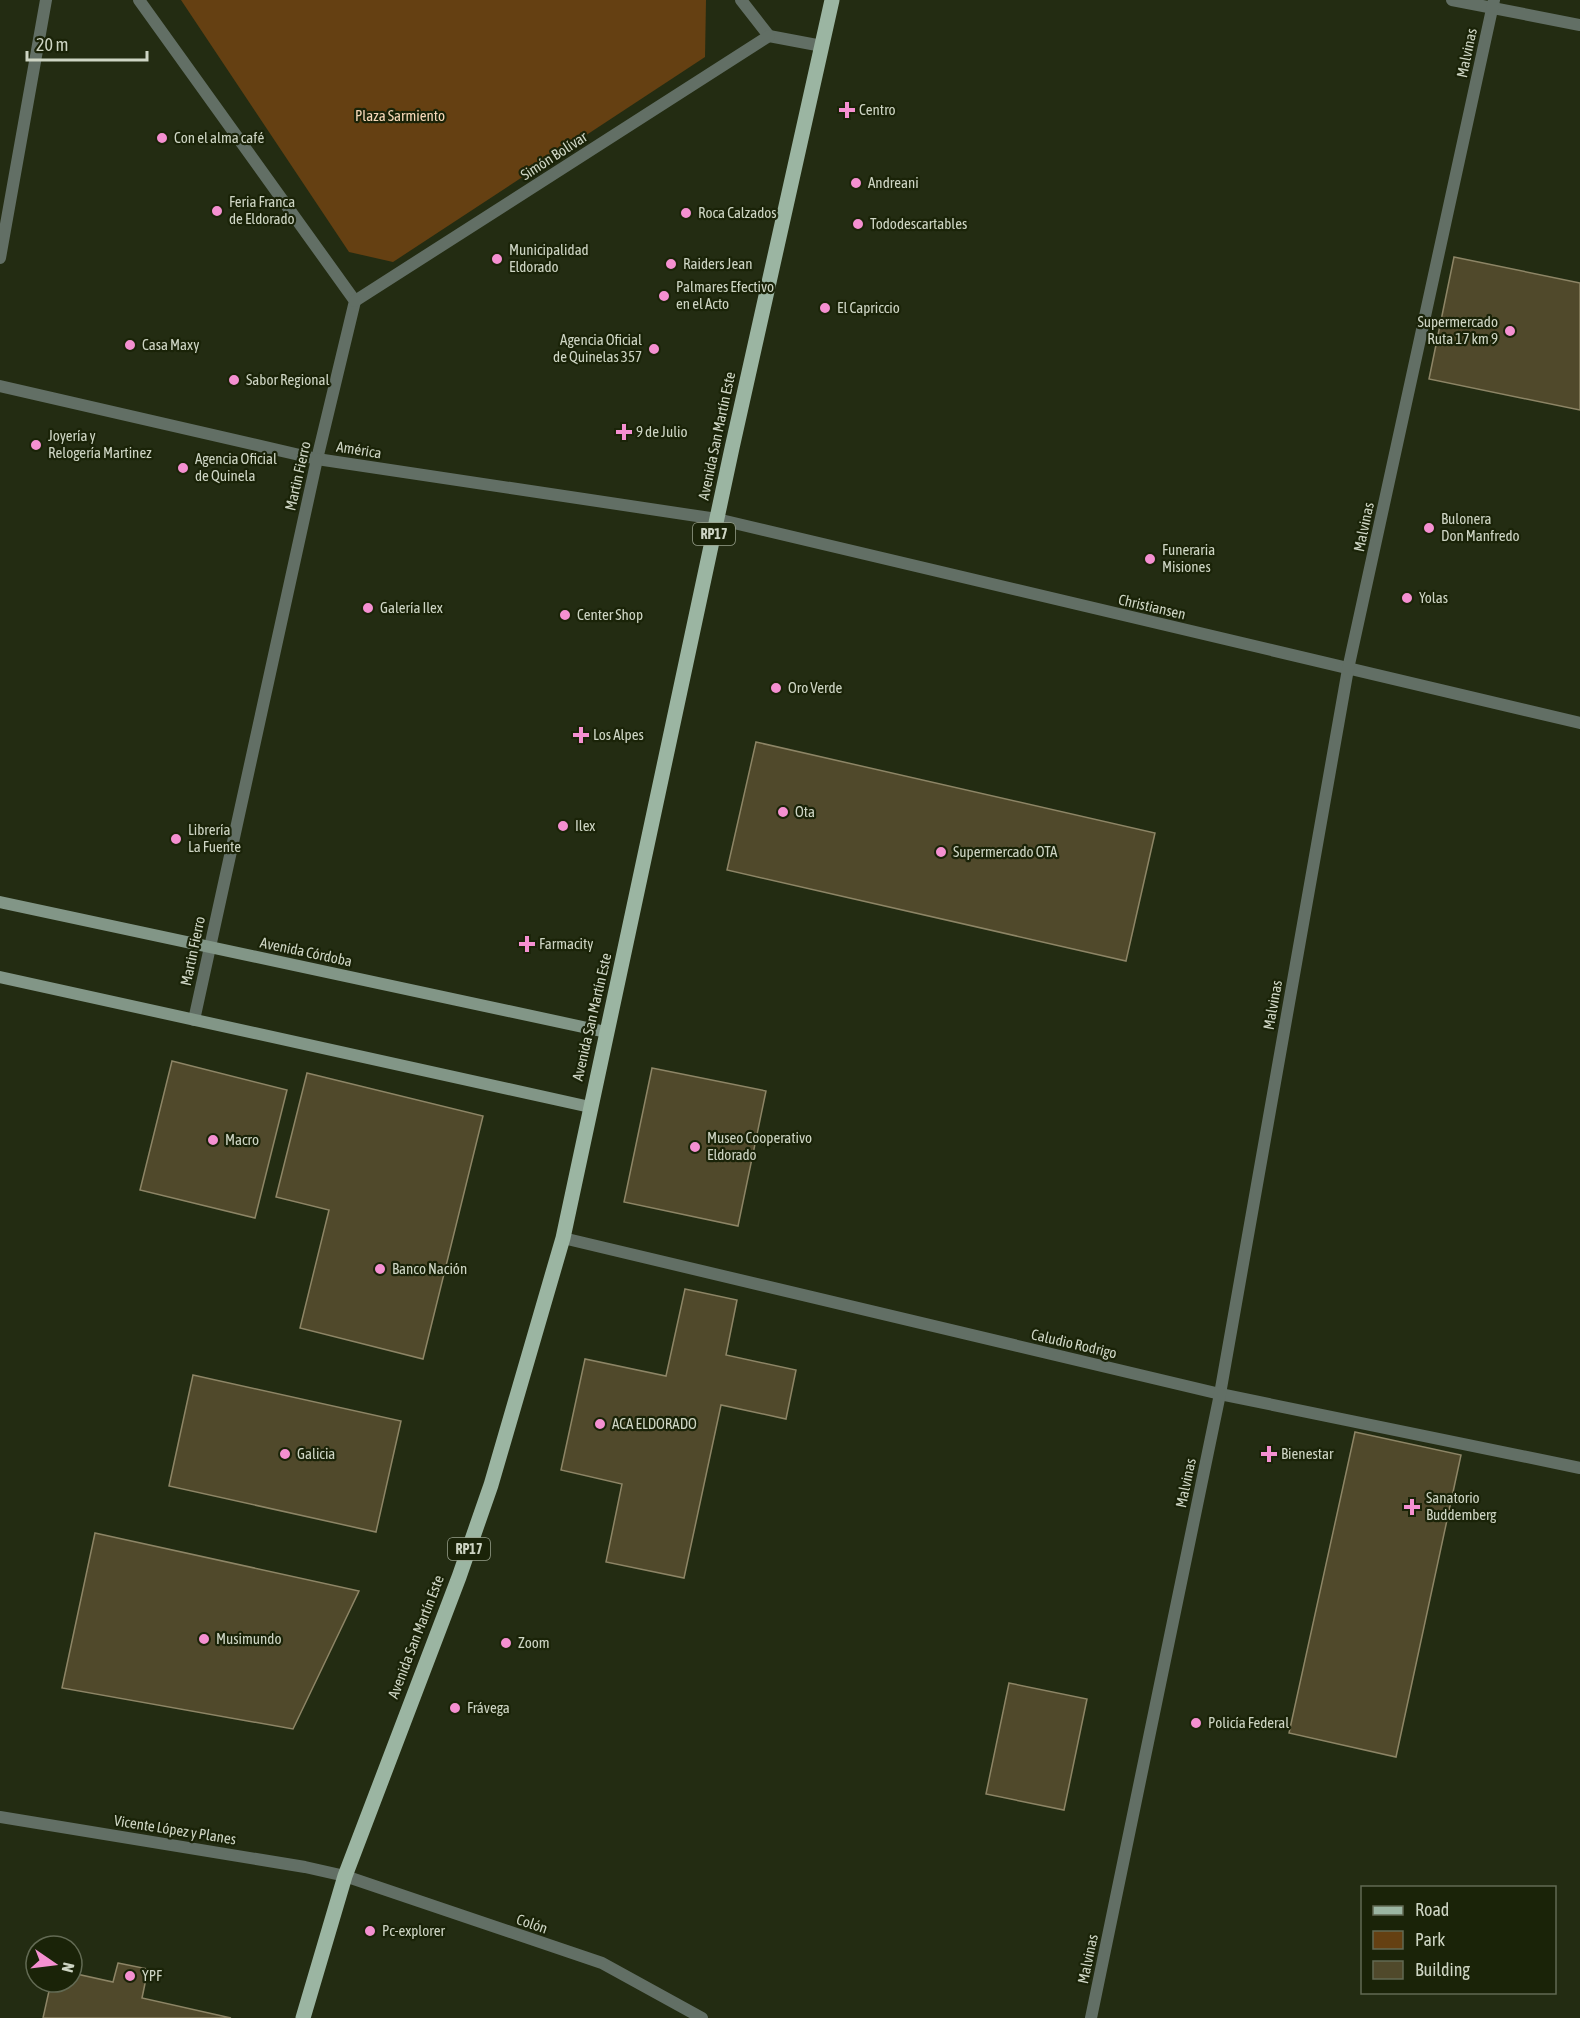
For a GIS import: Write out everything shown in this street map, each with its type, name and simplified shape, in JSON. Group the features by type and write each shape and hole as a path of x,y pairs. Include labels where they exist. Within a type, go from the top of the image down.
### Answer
{"main road":[{"name":"Avenida San Martín Este","path":"303,2018 345,1876 459,1577 491,1485 562,1239 717,519 832,0"},
{"name":"Avenida Córdoba","path":"0,902 606,1032"},
{"path":"0,977 590,1107"}],"street":[{"path":"0,258 46,0"},
{"path":"139,0 355,301"},
{"path":"741,0 769,36 822,46"},
{"path":"1452,0 1493,5 1580,26"},
{"name":"Malvinas","path":"1091,2018 1220,1394 1348,669 1493,5"},
{"name":"Simón Bolívar","path":"355,301 769,36"},
{"name":"Martin Fierro","path":"194,1020 317,459 355,301"},
{"name":"América","path":"0,386 317,459 717,519"},
{"name":"Christiansen","path":"717,519 1580,723"},
{"name":"Caludio Rodrigo","path":"562,1239 1220,1394 1580,1468"},
{"name":"Vicente López y Planes","path":"0,1817 305,1867 345,1876"},
{"name":"Colón","path":"345,1876 602,1963 702,2018"}],"green space":[{"name":"Plaza Sarmiento","path":"181,0 706,0 705,57 393,262 349,252"}],"building":[{"name":"Supermercado Ruta 17 km 9","path":"1454,257 1580,283 1580,410 1429,379"},
{"name":"Supermercado OTA","path":"756,742 1155,833 1126,961 727,870"},
{"name":"Macro","path":"172,1061 287,1090 255,1218 140,1190"},
{"name":"Museo Cooperativo Eldorado","path":"652,1068 766,1091 738,1226 624,1202"},
{"name":"Banco Nación","path":"307,1073 483,1116 423,1359 300,1328 329,1210 276,1197"},
{"path":"685,1289 737,1300 726,1355 796,1370 786,1419 721,1405 684,1578 606,1562 622,1484 561,1470 585,1359 666,1376"},
{"name":"Galicia","path":"193,1375 401,1421 376,1532 169,1486"},
{"path":"1355,1432 1461,1455 1396,1757 1289,1733"},
{"name":"Musimundo","path":"95,1533 359,1591 293,1729 62,1688"},
{"path":"1009,1683 1087,1699 1064,1810 986,1794"},
{"path":"118,1963 148,1969 142,1998 231,2018 43,2018 48,1994 84,1994 84,1976 113,1982"}],"place":[{"name":"Centro","path":"847,110"},
{"name":"Con el alma café","path":"162,138"},
{"name":"Andreani","path":"856,183"},
{"name":"Feria Franca de Eldorado","path":"217,211"},
{"name":"Roca Calzados","path":"686,213"},
{"name":"Tododescartables","path":"858,224"},
{"name":"Municipalidad Eldorado","path":"497,259"},
{"name":"Raiders Jean","path":"671,264"},
{"name":"Palmares Efectivo en el Acto","path":"664,296"},
{"name":"El Capriccio","path":"825,308"},
{"name":"Supermercado Ruta 17 km 9","path":"1510,331"},
{"name":"Casa Maxy","path":"130,345"},
{"name":"Agencia Oficial de Quinelas 357","path":"654,349"},
{"name":"Sabor Regional","path":"234,380"},
{"name":"9 de Julio","path":"624,432"},
{"name":"Joyería y Relogería Martinez","path":"36,445"},
{"name":"Agencia Oficial de Quinela","path":"183,468"},
{"name":"Bulonera Don Manfredo","path":"1429,528"},
{"name":"Funeraria Misiones","path":"1150,559"},
{"name":"Yolas","path":"1407,598"},
{"name":"Galería Ilex","path":"368,608"},
{"name":"Center Shop","path":"565,615"},
{"name":"Oro Verde","path":"776,688"},
{"name":"Los Alpes","path":"581,735"},
{"name":"Ota","path":"783,812"},
{"name":"Ilex","path":"563,826"},
{"name":"Librería La Fuente","path":"176,839"},
{"name":"Supermercado OTA","path":"941,852"},
{"name":"Farmacity","path":"527,944"},
{"name":"Macro","path":"213,1140"},
{"name":"Museo Cooperativo Eldorado","path":"695,1147"},
{"name":"Banco Nación","path":"380,1269"},
{"name":"ACA ELDORADO","path":"600,1424"},
{"name":"Galicia","path":"285,1454"},
{"name":"Bienestar","path":"1269,1454"},
{"name":"Sanatorio Buddemberg","path":"1412,1507"},
{"name":"Musimundo","path":"204,1639"},
{"name":"Zoom","path":"506,1643"},
{"name":"Frávega","path":"455,1708"},
{"name":"Policía Federal","path":"1196,1723"},
{"name":"Pc-explorer","path":"370,1931"},
{"name":"YPF","path":"130,1976"}]}
